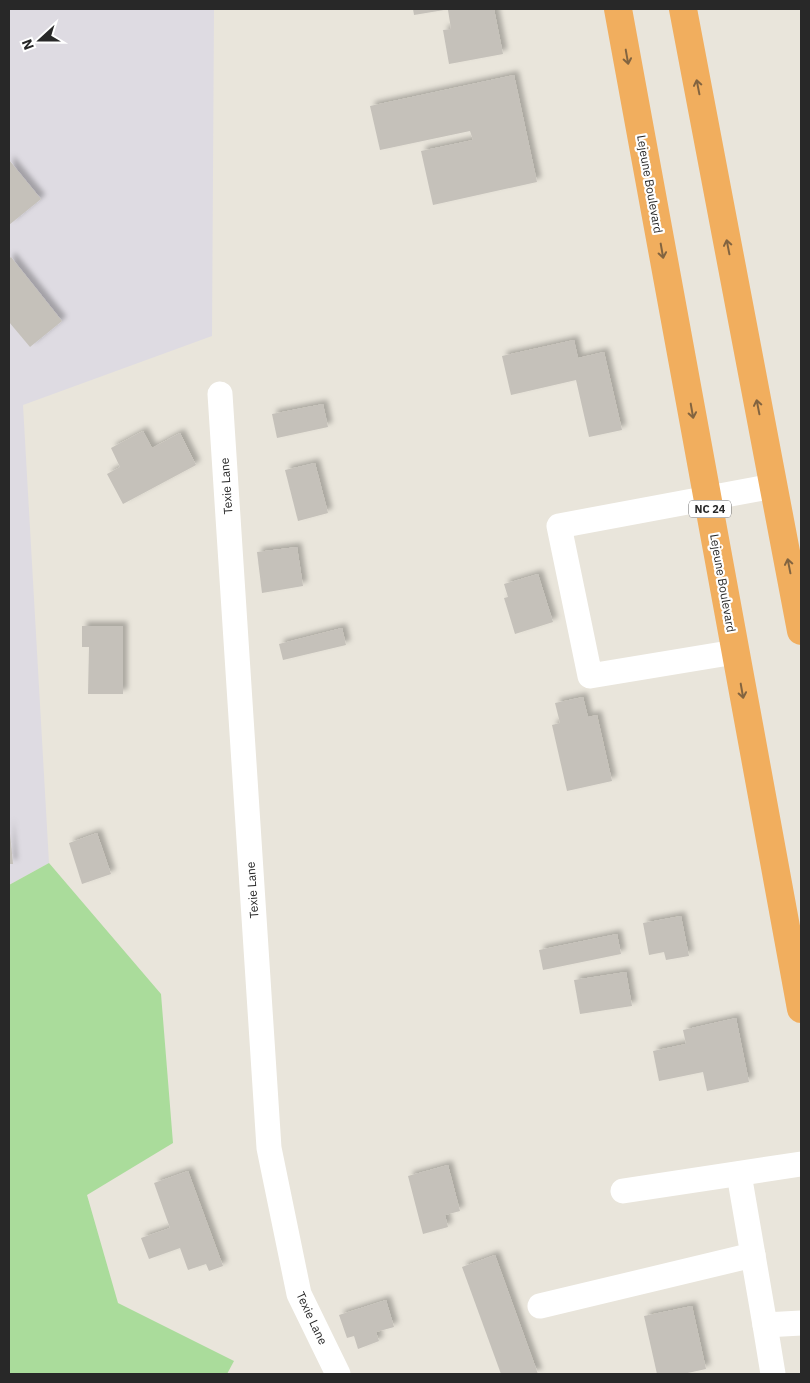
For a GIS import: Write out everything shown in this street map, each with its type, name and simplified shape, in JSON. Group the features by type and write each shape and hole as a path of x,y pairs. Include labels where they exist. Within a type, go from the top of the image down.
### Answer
{"highway":[{"name":"Lejeune Boulevard","path":"618,9 801,1009"},
{"path":"683,9 801,631"}],"street":[{"name":"Texie Lane","path":"220,394 269,1148 299,1294 338,1374"},
{"path":"735,652 590,676 559,526 773,486"},
{"path":"623,1190 801,1164"},
{"path":"739,1174 773,1374"},
{"path":"540,1306 753,1255"},
{"path":"765,1325 801,1324"}],"shaded area":[{"path":"9,9 214,9 212,336 23,405 49,863 9,885"}],"green space":[{"path":"49,863 161,994 173,1143 87,1195 118,1303 234,1361 227,1374 9,1374 9,885"}],"building":[{"path":"413,9 444,9 444,10 414,15"},
{"path":"494,9 503,54 449,64 443,30 451,29 448,10"},
{"path":"514,75 537,182 433,205 421,151 473,140 470,131 380,150 370,106"},
{"path":"9,160 41,199 9,225"},
{"path":"11,257 62,321 30,347 9,322 9,259"},
{"path":"574,340 578,358 604,352 622,430 589,437 576,380 511,395 502,356"},
{"path":"323,404 328,427 277,438 272,414"},
{"path":"143,431 152,448 180,433 196,465 123,504 107,474 120,467 111,448"},
{"path":"315,463 328,513 298,521 285,470"},
{"path":"297,547 303,586 262,593 257,552"},
{"path":"538,574 553,622 515,634 504,598 508,597 504,584"},
{"path":"82,626 123,626 123,694 88,694 89,647 82,647"},
{"path":"342,628 346,645 283,660 279,644"},
{"path":"583,697 588,717 597,715 612,781 567,791 552,725 560,723 555,703"},
{"path":"9,823 13,864 9,864"},
{"path":"97,833 111,874 82,884 69,843"},
{"path":"681,916 689,956 666,960 664,952 649,955 643,923"},
{"path":"617,934 621,954 543,970 539,950"},
{"path":"626,972 632,1006 580,1014 574,980"},
{"path":"736,1018 749,1082 707,1091 703,1072 659,1081 653,1051 686,1044 683,1030"},
{"path":"448,1165 460,1211 445,1215 448,1227 423,1234 408,1176"},
{"path":"188,1171 223,1266 209,1271 206,1264 188,1270 180,1248 149,1259 141,1238 170,1228 154,1183"},
{"path":"495,1255 538,1374 501,1374 462,1267"},
{"path":"386,1300 394,1327 376,1332 379,1341 358,1349 354,1336 347,1338 339,1315"},
{"path":"692,1306 706,1369 683,1374 657,1374 644,1316"}]}
